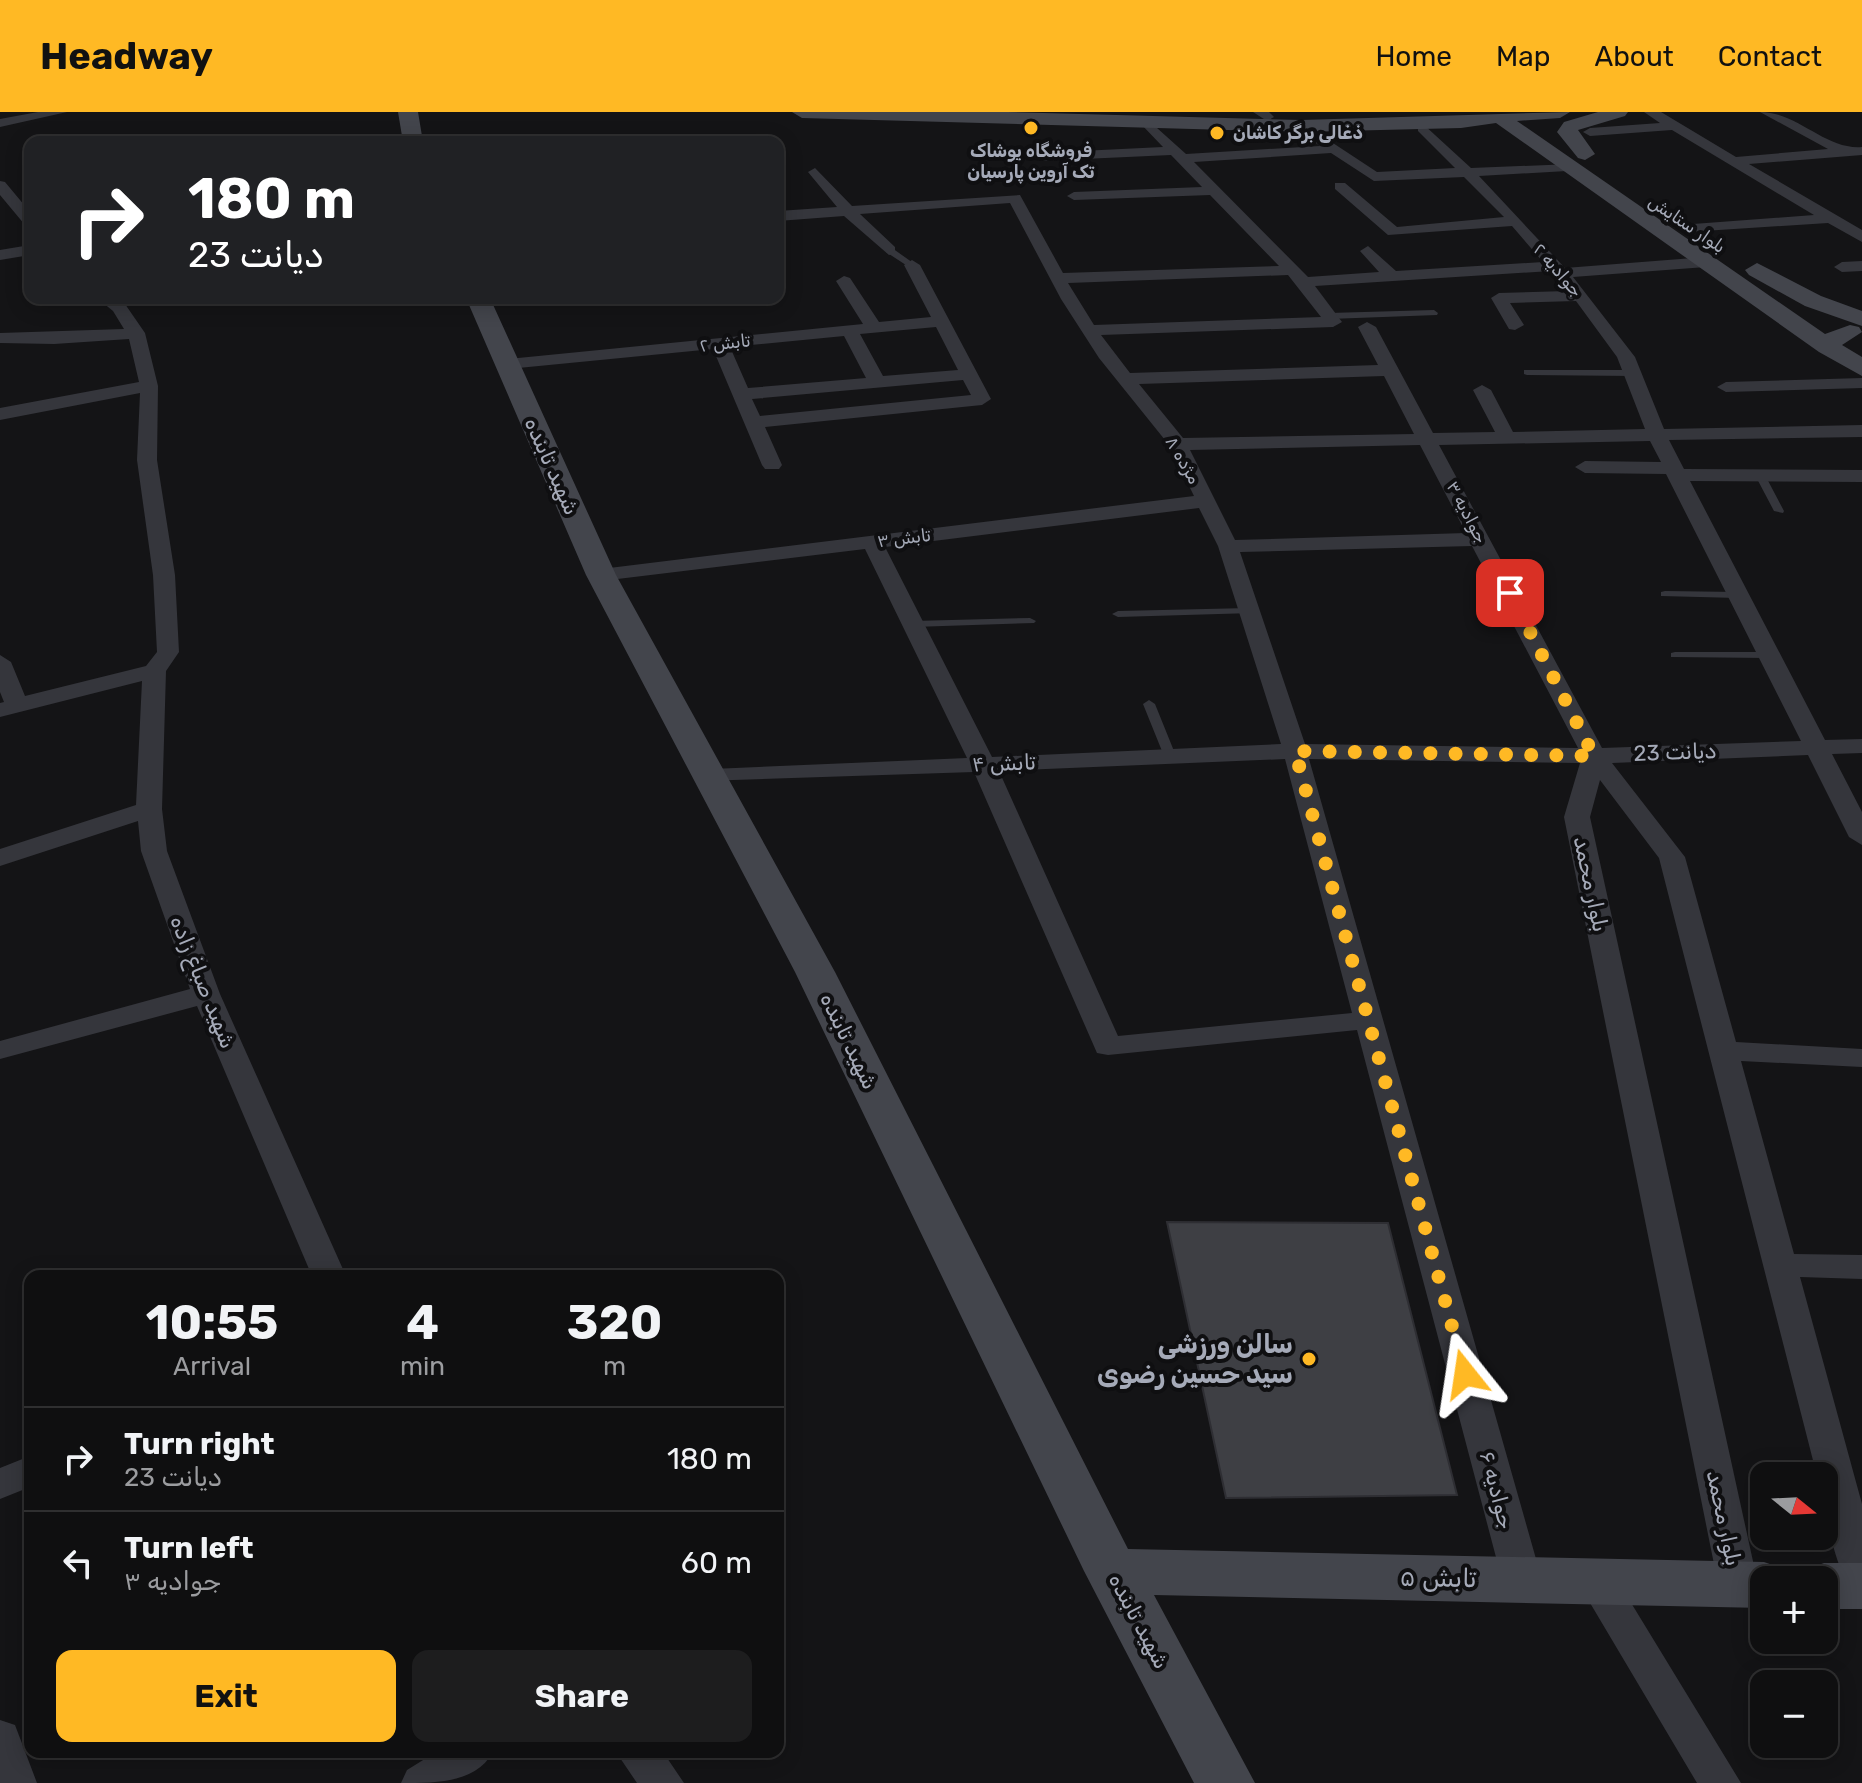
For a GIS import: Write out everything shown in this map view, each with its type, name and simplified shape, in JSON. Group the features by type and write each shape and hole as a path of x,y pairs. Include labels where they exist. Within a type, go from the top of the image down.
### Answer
{"main road":[{"path":"408,112 412,136"},
{"path":"802,112 1147,123 1264,114 1364,119 1560,112"},
{"path":"1092,112 1301,126 1403,112"},
{"path":"1364,119 1476,133 1569,160 1567,132 1571,126 1618,112"},
{"name":"بلوار ستایش","path":"1504,114 1569,160 1622,204 1862,368"},
{"name":"بلوار ستایش","path":"1504,114 1569,160 1653,201 1785,288 1862,319"},
{"path":"1622,204 1653,201"},
{"name":"شهید تابنده","path":"481,304 601,575 815,972 1112,1571 1225,1783"},
{"path":"1828,347 1835,338 1862,330"},
{"name":"تابش ۵","path":"1112,1571 1750,1585"},
{"path":"1838,1586 1862,1586"}],"street":[{"path":"0,123 60,112"},
{"path":"1651,112 1862,237"},
{"path":"1767,112 1862,161"},
{"path":"1147,123 1298,276 1331,319"},
{"path":"1301,126 1374,177 1467,172 1569,160"},
{"path":"1590,132 1675,126"},
{"name":"جوادیه ۲","path":"1423,128 1516,221 1617,342 1634,373 1657,436 1862,837"},
{"path":"1039,157 1335,149"},
{"path":"1734,161 1862,151"},
{"path":"815,172 848,211 889,250"},
{"path":"0,185 24,215"},
{"path":"1340,186 1393,232 1516,221"},
{"path":"1436,190 1482,186"},
{"path":"1074,196 1212,191"},
{"name":"مژده ۸","path":"848,211 1015,198 1090,330 1124,379 1178,444 1228,546 1295,751"},
{"path":"784,216 848,211"},
{"path":"0,214 24,216"},
{"path":"1693,229 1862,216"},
{"path":"0,255 24,251"},
{"path":"1368,251 1391,276"},
{"path":"1428,256 1444,273"},
{"path":"1058,278 1391,276 1706,262"},
{"path":"755,422 982,399 912,265"},
{"path":"1842,267 1862,266"},
{"path":"844,281 874,328"},
{"path":"1515,325 1499,298 1581,296"},
{"path":"0,338 65,339 136,333 113,304"},
{"path":"1090,330 1331,319"},
{"name":"تابش ۲","path":"507,364 943,321"},
{"name":"جوادیه ۳","path":"1367,327 1482,539 1594,756"},
{"path":"849,330 877,382"},
{"name":"شهید صباغ زاده","path":"136,333 149,386 147,460 164,575 168,652 154,671 149,809 154,851 206,994 326,1270"},
{"path":"719,343 772,465"},
{"path":"1124,379 1390,370"},
{"path":"743,394 971,374"},
{"path":"1726,387 1862,383"},
{"path":"0,414 149,386"},
{"path":"1482,390 1507,438"},
{"path":"1178,444 1862,431"},
{"path":"1585,467 1862,476"},
{"name":"تابش ۳","path":"601,575 1206,501"},
{"path":"1228,546 1482,539"},
{"path":"872,542 983,764 1108,1046 1368,1020"},
{"path":"0,662 9,708 154,671"},
{"name":"دیانت 23","path":"1295,751 1594,756 1862,746"},
{"name":"تابش ۴","path":"712,776 1295,751"},
{"name":"جوادیه ۶","path":"1295,751 1522,1580"},
{"path":"1594,756 1672,857 1862,1575"},
{"name":"بلوار محمد","path":"1594,756 1577,817 1750,1581"},
{"path":"0,858 149,809"},
{"path":"0,1050 206,994"},
{"path":"1721,1051 1862,1058"},
{"path":"1780,1265 1862,1267"},
{"path":"0,1484 24,1474"},
{"path":"1597,1581 1720,1783"},
{"path":"0,1738 16,1783"},
{"path":"422,1783 462,1758"},
{"path":"642,1758 663,1783"}],"lane":[{"path":"889,250 912,265"},
{"path":"1331,319 1434,313"},
{"path":"1527,372 1634,373"},
{"path":"1760,475 1779,511"},
{"path":"1665,594 1738,595"},
{"path":"1118,614 1249,611"},
{"path":"913,624 1030,621"},
{"path":"1675,655 1768,655"},
{"path":"1149,704 1170,756"}],"building":[{"name":"سالن ورزشی سید حسین رضوی","path":"1167,1222 1388,1223 1457,1495 1226,1498"}],"place":[{"name":"فروشگاه پوشاک تک آروین پارسیان","path":"1031,128"},
{"name":"ذغالی برگر کاشان","path":"1217,133"},
{"name":"سالن ورزشی سید حسین رضوی","path":"1309,1359"}],"route":[{"path":"1465,1374 1295,751 1594,756 1510,593"}]}
